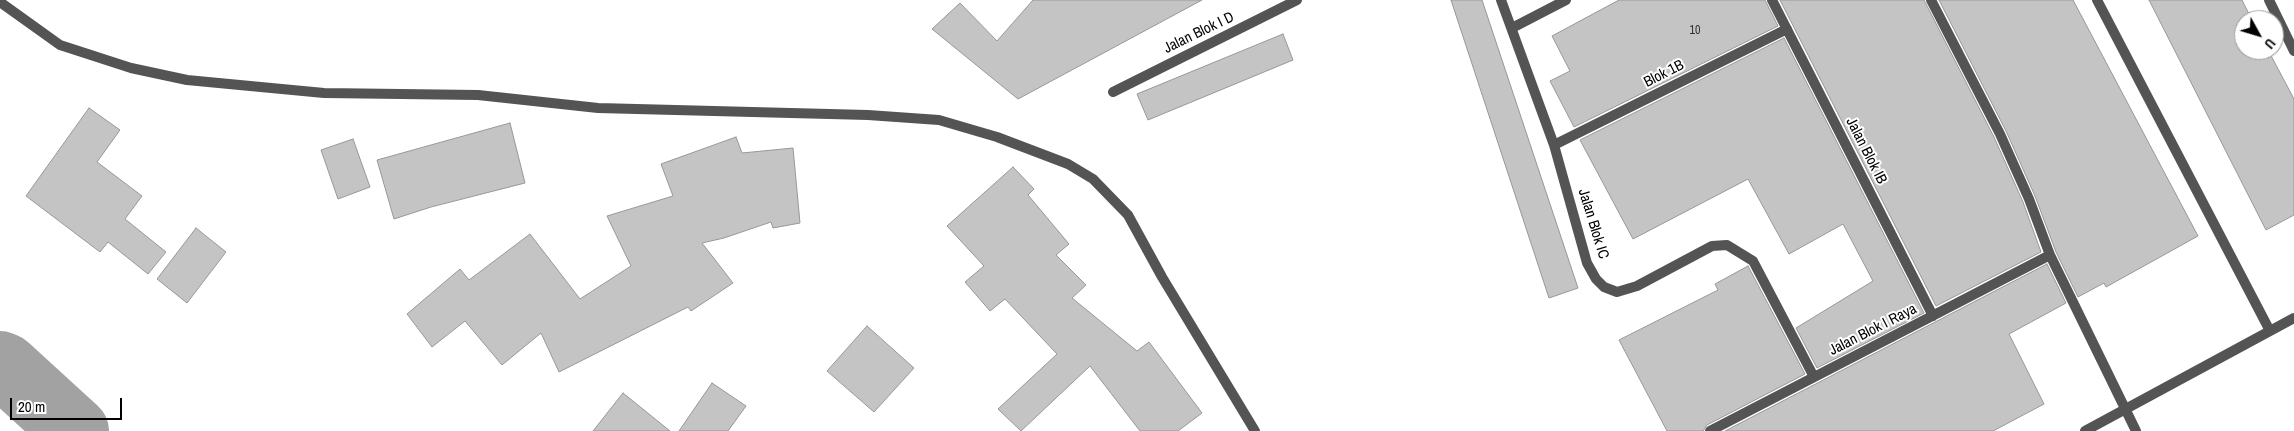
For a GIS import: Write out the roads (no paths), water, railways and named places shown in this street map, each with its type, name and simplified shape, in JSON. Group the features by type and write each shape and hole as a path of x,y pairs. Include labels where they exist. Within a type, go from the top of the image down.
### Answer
{"street":[{"name":"Jalan Blok I D","path":"1113,92 1293,3 1305,0"},
{"name":"Jalan Blok IC","path":"1501,0 1554,145 1587,263 1604,287 1617,292 1637,286 1712,246 1727,245 1752,261 1814,377"},
{"path":"1512,28 1566,0"},
{"name":"Jalan Blok IB","path":"1772,0 1933,316"},
{"path":"1932,0 2000,134 2029,199 2050,255 2136,431"},
{"path":"2097,0 2270,331"},
{"path":"2269,0 2294,51"},
{"path":"0,2 60,45 131,68 187,80 324,93 478,94 598,108 939,120 998,137 1068,164 1093,179 1128,215 1162,278 1255,431"},
{"name":"Blok 1B","path":"1554,145 1787,29"},
{"name":"Jalan Blok I Raya","path":"1710,431 2050,255"},
{"path":"2085,431 2294,318"}],"waterway":[{"path":"0,365 5,367 75,431"}]}
